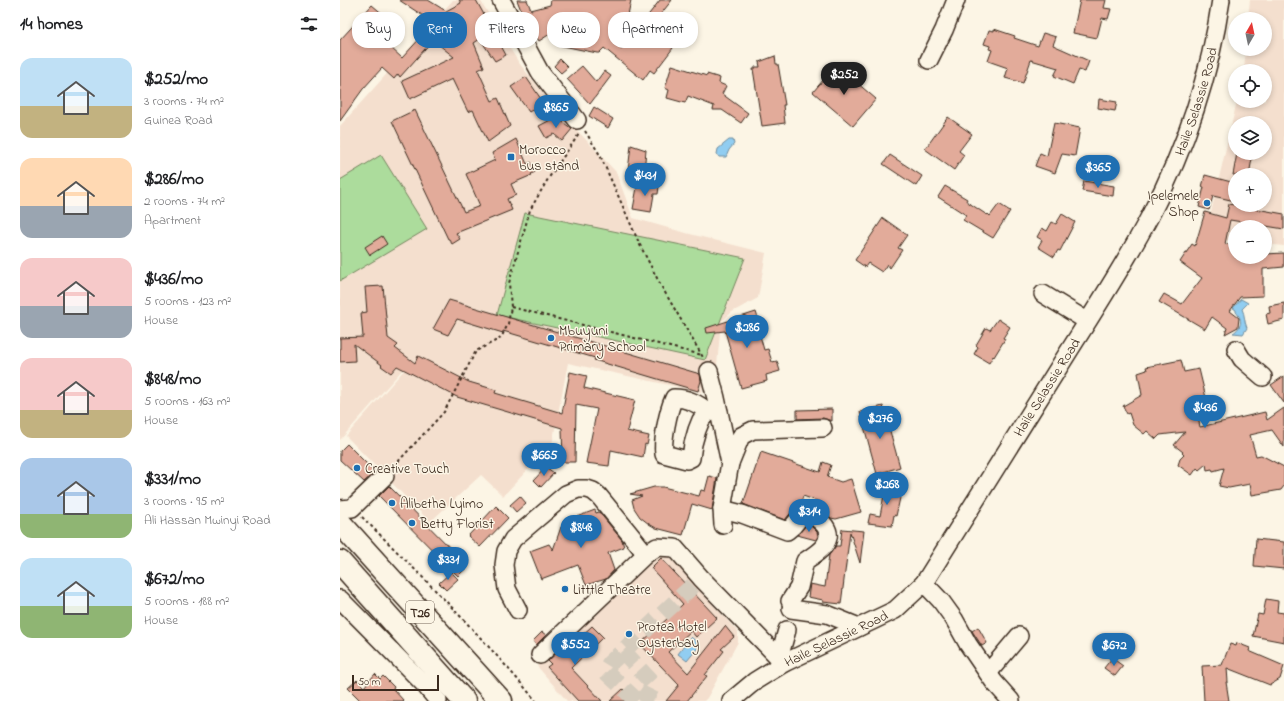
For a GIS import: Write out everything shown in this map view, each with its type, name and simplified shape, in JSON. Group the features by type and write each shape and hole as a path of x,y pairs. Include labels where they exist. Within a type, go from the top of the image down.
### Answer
{"highway":[{"name":"T26","path":"344,513 501,701"},
{"name":"T26","path":"340,562 464,701"}],"street":[{"path":"501,0 540,72 577,120"},
{"path":"928,60 944,30 956,0"},
{"name":"Haile Selassie Road","path":"731,701 782,660 895,610 924,584 1150,217 1177,159 1202,88 1218,21 1221,0"},
{"path":"1043,294 1087,321"},
{"path":"1236,349 1242,359 1263,377"},
{"path":"706,363 713,412 730,463"},
{"path":"823,428 753,430 741,436 730,463 724,492 722,517 742,514 787,532 800,516 810,513 825,527 828,535 821,551 805,561 799,587 790,605 827,614 859,627"},
{"path":"344,513 385,476"},
{"path":"518,610 507,589 504,565 506,551 513,539 566,494 578,489 593,491 599,496 646,554"},
{"path":"540,655 646,554 657,547 665,547 675,548 701,578 782,660"},
{"path":"924,584 941,601 988,673 1011,701"},
{"path":"340,599 424,684 438,701"},
{"path":"782,660 787,630"},
{"path":"988,673 1019,636"},
{"path":"746,701 755,681"}],"path":[{"path":"385,476 444,412 476,351 501,338 508,324 511,307 509,283 530,210 548,179 583,129 600,155 640,245 660,284 706,363"},
{"path":"511,307 706,363"},
{"path":"344,513 397,551 497,656 536,701"}],"shaded area":[{"path":"453,0 480,0 487,12 475,12 475,48 510,48 519,63 547,98 616,172 633,218 766,253 758,298 732,312 721,322 717,365 709,371 701,392 568,363 552,444 503,496 481,475 430,522 346,436 406,368 411,360 340,440 340,126 413,45 413,48 467,48 467,12 442,12"},
{"path":"1250,0 1284,0 1284,246 1272,245 1272,220 1228,220 1228,240 1205,238 1228,140 1228,160 1272,160 1272,116 1233,116 1235,108 1272,108 1272,64 1245,64 1245,56 1272,56 1272,12 1249,12"},
{"name":"Protea Hotel Oysterbay","path":"663,550 738,632 738,642 707,698 704,701 567,701 537,666"}],"green space":[{"path":"381,155 427,229 340,281 340,180"},
{"path":"525,213 745,258 705,360 497,315"}],"water":[{"path":"729,140 733,140 734,144 726,157 719,157 717,154 718,149"},
{"path":"1241,299 1248,303 1242,309 1247,328 1243,334 1233,333 1240,326 1240,318 1236,310 1233,308"},
{"path":"691,637 700,645 687,661 678,654"}],"building":[{"path":"399,0 428,0 446,11 461,3 459,0 476,0 483,12 475,12 474,43 484,67 478,70 492,101 498,98 510,126 488,142 473,110 468,112 452,79 410,99 402,81 454,57 443,48 467,48 467,12 417,12"},
{"path":"517,0 527,0 531,10 550,5 551,0 631,0 629,12 608,12 608,48 621,48 621,50 623,48 673,48 654,73 650,70 643,80 604,48 597,53 573,48 600,48 600,12 547,12 547,36 539,41 539,12 522,12"},
{"path":"660,0 672,0 662,12 651,12"},
{"path":"1080,0 1106,0 1104,8 1111,9 1108,19 1102,18 1097,38 1073,33"},
{"path":"372,5 380,12 366,12"},
{"path":"352,27 352,48 391,48 402,58 413,46 413,48 426,48 400,77 398,74 394,79 382,68 363,89 340,121 340,40"},
{"path":"994,29 1038,46 1043,33 1056,37 1053,45 1089,61 1085,72 1079,70 1073,84 1054,76 1058,68 1031,60 1023,83 1005,78 1008,68 988,61 992,50 989,49 990,46 984,44 989,30 994,31"},
{"path":"486,48 502,48 506,55 495,61"},
{"path":"775,56 776,64 778,64 785,105 783,105 785,123 762,126 753,69 755,69 755,67 760,67 759,62"},
{"path":"560,59 568,67 561,73 554,66"},
{"path":"672,65 707,76 707,74 720,78 719,83 726,86 722,94 748,113 741,123 722,110 713,110 714,106 688,96 685,103 667,98 669,90 665,88"},
{"path":"836,65 876,99 853,126 813,92"},
{"path":"582,66 596,82 604,71 611,76 590,104 567,79"},
{"path":"526,77 541,99 535,103 538,106 529,112 511,87"},
{"path":"1099,99 1117,102 1115,111 1098,108"},
{"path":"594,107 613,119 608,128 589,116"},
{"path":"415,110 464,212 480,206 466,174 495,160 492,153 516,139 527,164 531,162 535,172 531,174 532,175 511,184 516,195 507,199 512,210 456,233 460,239 452,244 448,239 392,121"},
{"path":"556,117 572,129 562,141 554,134 546,138 539,126"},
{"path":"948,117 972,134 959,151 964,155 954,170 925,149"},
{"path":"1054,123 1080,128 1075,156 1062,154 1055,173 1035,166 1040,153 1047,156"},
{"path":"631,145 646,150 643,182 627,180"},
{"path":"890,155 922,176 916,186 883,164"},
{"path":"1236,160 1252,160 1250,168 1234,168"},
{"path":"1205,175 1228,181 1228,199 1213,196 1209,210 1199,207 1204,187 1202,187"},
{"path":"1084,181 1114,186 1113,196 1082,191"},
{"path":"638,182 659,186 658,194 654,194 651,212 633,209"},
{"path":"945,186 967,199 966,201 987,215 988,214 990,216 999,204 1010,211 993,238 963,220 966,215 938,197"},
{"path":"1228,209 1228,212 1272,212 1284,214 1284,229 1272,227 1272,220 1228,220 1225,244 1228,244 1228,264 1272,264 1272,254 1284,253 1284,267 1263,269 1263,296 1240,297 1230,311 1239,318 1238,327 1225,334 1227,328 1212,317 1205,329 1159,302 1164,294 1182,304 1202,278 1180,262 1192,244 1195,246 1205,212 1226,218"},
{"path":"1062,214 1075,222 1060,251 1058,250 1054,257 1038,247 1042,240 1037,237 1042,228 1047,231 1052,222 1056,224"},
{"path":"883,218 907,235 898,248 902,250 890,268 887,264 882,272 868,263 865,267 855,260"},
{"path":"382,236 387,244 370,255 365,247"},
{"path":"383,286 388,338 398,345 395,348 415,363 418,356 469,382 496,390 495,393 562,413 570,372 587,376 584,388 635,400 627,431 649,436 647,445 645,444 643,457 611,450 609,466 586,463 597,409 576,405 575,462 563,462 562,428 457,397 397,366 391,373 354,344 355,361 340,362 340,338 363,337 361,313 367,312 365,287"},
{"path":"449,300 700,374 701,381 698,391 594,360 595,358 457,319 448,335 433,329"},
{"path":"1284,303 1284,320 1268,324 1266,314 1270,313 1269,306"},
{"path":"756,312 762,331 759,332 764,350 768,349 772,362 777,361 780,371 766,375 767,381 741,388 725,331 707,333 706,328"},
{"path":"998,319 1010,327 1003,338 1005,339 989,363 974,354 978,347 976,345 986,328 990,330"},
{"path":"1181,360 1184,372 1199,369 1207,402 1196,407 1200,427 1265,412 1267,420 1284,408 1284,447 1272,430 1250,435 1256,456 1261,455 1284,467 1284,486 1281,490 1252,495 1250,484 1229,488 1219,486 1224,468 1213,471 1212,469 1207,470 1206,464 1199,470 1197,468 1192,475 1178,465 1180,459 1184,455 1182,453 1183,452 1174,445 1185,432 1160,435 1156,439 1147,431 1144,434 1133,425 1129,413 1127,414 1123,406 1142,395 1138,373 1147,370 1146,367"},
{"path":"1284,376 1284,403 1271,385"},
{"path":"883,406 900,467 877,474 860,412"},
{"path":"832,409 832,421 823,418 797,419 797,410"},
{"path":"347,444 375,472 364,482 340,460 340,451"},
{"path":"761,452 820,472 823,462 831,465 827,477 841,482 851,479 861,512 836,519 831,518 819,507 820,502 803,496 800,506 794,509 785,520 743,504"},
{"path":"546,467 554,473 541,487 534,480"},
{"path":"709,476 717,478 712,510 692,504 683,535 656,528 640,517 634,508 632,500 642,496 630,494 654,487 663,487 699,496 701,490 705,491"},
{"path":"880,485 902,489 896,516 894,515 892,526 868,523 870,514 880,516 884,495 878,494"},
{"path":"389,486 468,566 458,576 379,496"},
{"path":"520,496 526,503 516,512 510,505"},
{"path":"496,506 508,518 480,547 468,536"},
{"path":"595,510 596,513 599,512 622,540 624,547 608,553 614,570 606,579 586,585 578,565 541,579 530,551 549,544 553,550 561,527 575,531 571,519"},
{"path":"806,525 810,525 817,532 818,536 816,540 797,535"},
{"path":"842,529 864,531 860,563 850,532 841,604 823,602 823,600 808,597 810,584 825,587 829,555 836,546 840,546"},
{"path":"1256,539 1284,542 1284,569 1254,566"},
{"path":"661,558 717,618 696,637 691,631 668,652 688,673 725,626 734,637 721,649 724,651 705,675 707,676 687,701 666,701 679,685 640,644 683,604 651,568"},
{"path":"451,572 458,579 446,590 439,583"},
{"path":"1266,599 1278,601 1277,612 1284,613 1284,642 1253,636 1258,614 1263,615"},
{"path":"592,626 603,637 571,668 602,701 578,701 547,667 551,664 548,661 563,647 566,650"},
{"path":"978,627 987,643 982,646 972,631"},
{"path":"542,632 546,635 536,645 533,641"},
{"path":"1237,643 1250,648 1249,651 1284,666 1280,679 1270,685 1227,668 1228,682 1226,682 1229,701 1204,701 1202,666 1222,665 1230,644 1236,646"},
{"path":"1112,658 1123,666 1115,676 1104,668"},
{"path":"375,674 380,679 383,676 394,687 393,689 404,701 361,701 348,688 357,680 364,687"},
{"path":"623,689 633,701 610,701"}],"tunnel":[{"path":"637,701 605,671 610,663 701,578"},
{"path":"623,651 653,684 646,696 639,701"}],"place":[{"name":"Morocco bus stand","path":"511,157"},
{"name":"Ipelemele Shop","path":"1207,203"},
{"name":"Mbuyuni Primary School","path":"551,338"},
{"name":"Creative Touch","path":"357,468"},
{"name":"Alibetha Lyimo","path":"392,503"},
{"name":"Betty Florist","path":"412,523"},
{"name":"Litttle Theatre","path":"565,589"},
{"name":"Protea Hotel Oysterbay","path":"629,634"}]}
